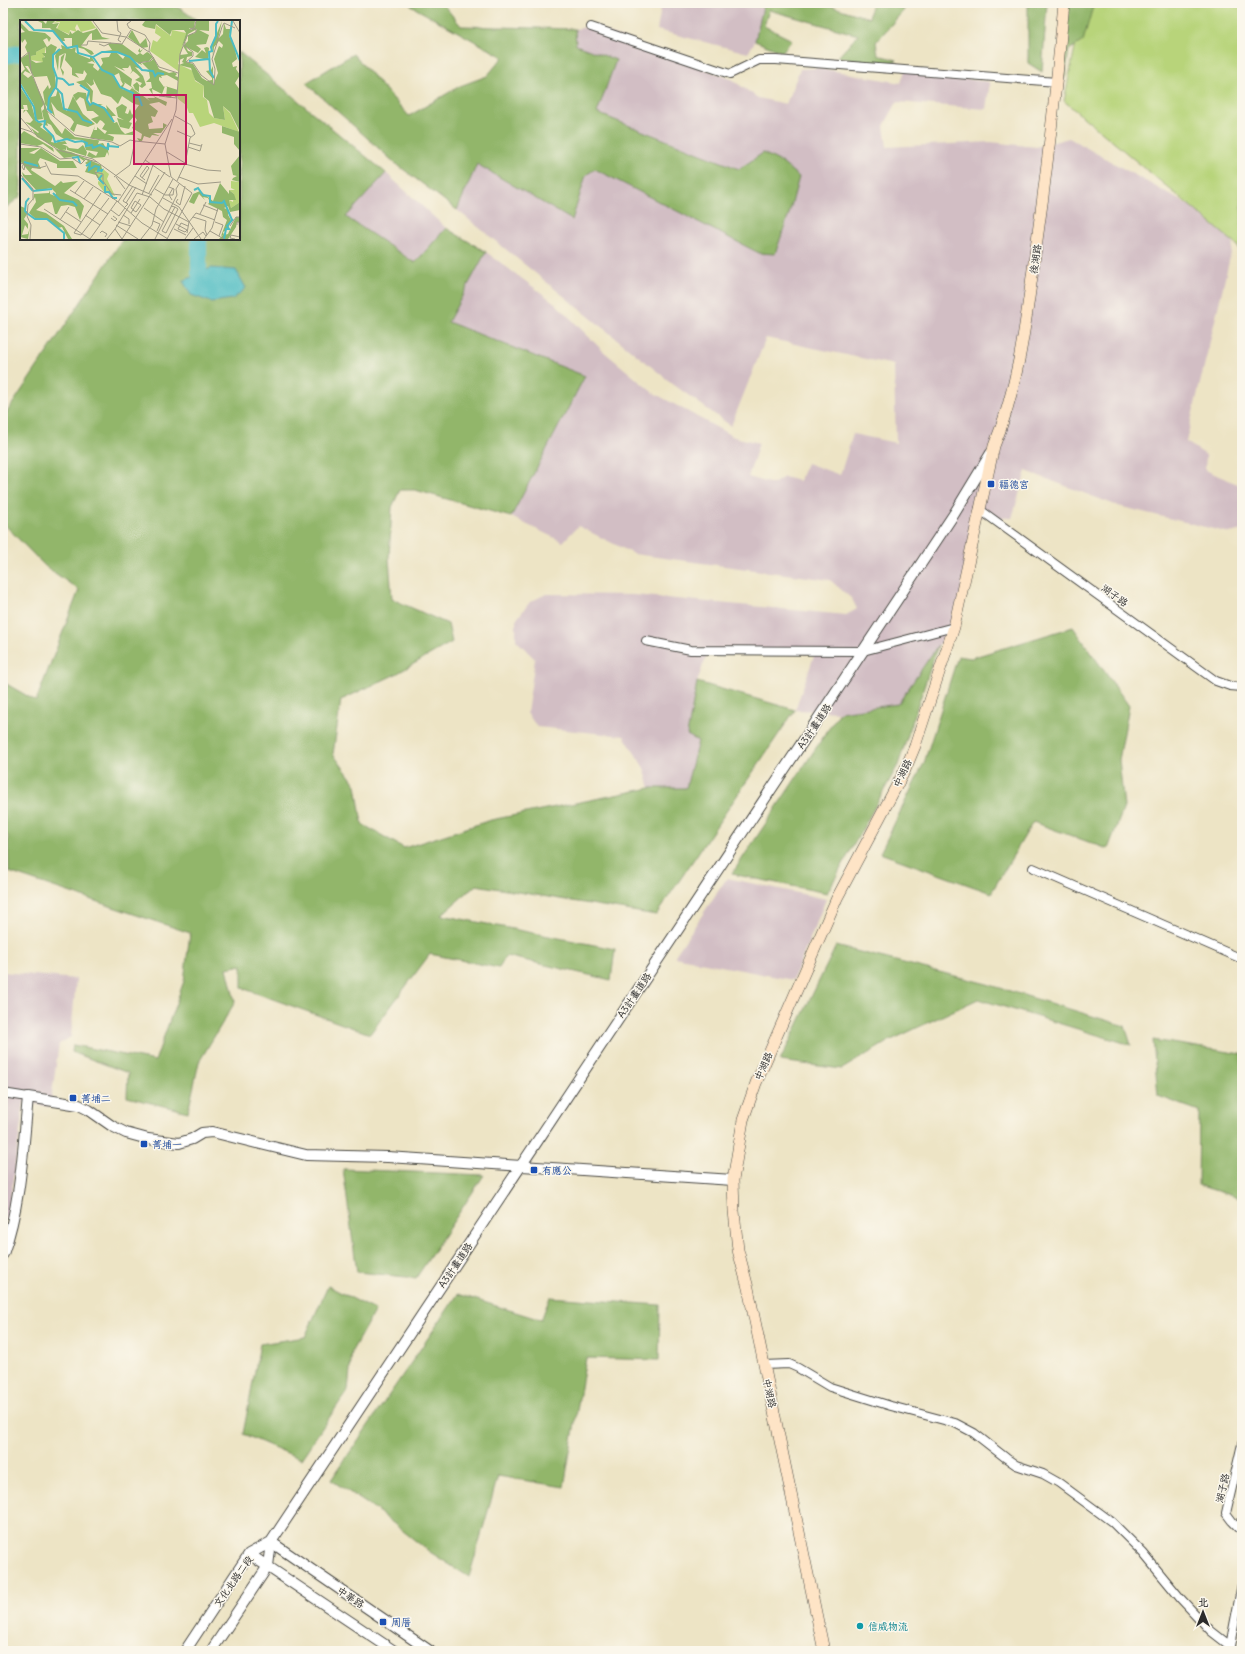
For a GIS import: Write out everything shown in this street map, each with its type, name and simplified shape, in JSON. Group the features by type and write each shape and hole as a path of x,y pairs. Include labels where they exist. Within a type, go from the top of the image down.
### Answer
{"main road":[{"name":"後湖路","path":"979,510 994,446 1012,394 1019,362 1038,237 1057,82 1064,3"},
{"name":"中湖路","path":"824,1651 764,1365 738,1250 734,1211 733,1180 743,1120 756,1083 837,898 905,770 915,746 954,628 979,510"}],"street":[{"path":"591,27 730,74 759,60 776,60 1057,82"},
{"name":"A3計畫道路","path":"271,1542 954,514 987,461 994,446"},
{"name":"湖子路","path":"979,510 1216,681 1230,686 1242,687"},
{"path":"646,641 691,650 863,651 954,628"},
{"path":"1033,868 1242,959"},
{"path":"3,1093 79,1105 126,1133 148,1139 179,1143 202,1133 212,1132 306,1154 388,1157 733,1180"},
{"path":"3,1254 12,1222 19,1180 28,1096"},
{"path":"764,1365 789,1364 830,1387 891,1406 955,1423 974,1433 1016,1464 1043,1474 1059,1483 1112,1522 1143,1552 1198,1618 1229,1648"},
{"name":"湖子路","path":"1242,1444 1226,1513 1242,1531"},
{"name":"文化北路二段","path":"185,1651 250,1554 271,1542"},
{"name":"文化北路二段","path":"211,1651 268,1566 271,1542"},
{"name":"中華路","path":"271,1542 430,1651"},
{"name":"中華路","path":"250,1554 394,1651"},
{"path":"1229,1648 1242,1584"}],"shaded area":[{"path":"662,3 764,3 755,41 748,53 657,30"},
{"path":"592,26 731,79 758,98 786,104 800,69 819,68 901,83 905,70 990,82 986,109 897,102 884,126 887,147 991,142 1036,147 1069,138 1236,232 1186,442 1206,455 1205,470 1242,486 1242,530 1230,533 1118,506 1026,471 1012,518 974,516 954,635 938,645 898,704 840,712 795,710 815,653 707,654 697,682 687,735 698,741 686,788 650,788 644,768 624,736 537,727 527,713 535,659 516,640 516,620 530,602 546,594 634,595 846,615 857,609 852,599 830,580 634,554 578,526 563,542 511,517 585,376 447,322 486,252 555,303 602,350 652,392 734,437 759,443 748,477 773,484 784,477 799,481 807,463 840,475 853,434 896,443 894,365 766,338 731,426 674,385 457,210 477,164 572,219 586,175 595,169 759,253 775,254 789,214 798,177 739,169 597,113 616,60 576,45 575,29"},
{"path":"386,173 446,228 416,263 345,217"},
{"path":"727,878 826,899 793,980 674,957"},
{"path":"3,972 76,979 71,1037 59,1044 50,1107 24,1102 8,1216 3,1222"}],"green space":[{"path":"3,3 172,3 197,20 20,20 20,197 3,210"},
{"path":"410,3 442,3 461,26 575,29 576,45 616,60 597,113 739,169 763,153 781,162 799,177 789,214 775,254 759,253 595,169 586,175 572,220 477,164 457,210 395,163 306,83 353,54 409,116 460,86 487,76 503,57 411,6"},
{"path":"764,3 821,3 869,18 872,3 902,3 904,10 876,42 878,55 897,60 886,65 838,57 858,35 769,10 764,26 792,40 782,52 755,41"},
{"path":"1028,3 1047,3 1042,72 1028,63"},
{"path":"1066,3 1094,3 1083,41 1069,50 1065,78 1061,75"},
{"path":"1084,3 1242,3 1242,256 1237,245 1064,101"},
{"path":"240,53 386,173 346,217 415,263 446,228 486,252 448,322 585,376 511,517 415,490 400,490 392,507 389,558 392,599 448,624 452,642 396,674 341,700 333,754 356,785 362,824 404,848 491,820 650,788 686,788 698,741 687,735 697,682 795,710 656,915 476,885 441,915 615,949 611,980 506,956 499,968 430,954 370,1034 242,988 242,965 227,968 235,1002 199,1062 188,1112 127,1097 128,1073 72,1052 73,1045 155,1061 184,981 190,933 9,872 8,836 3,832 3,682 36,701 79,590 45,566 3,523 3,418 122,240 240,240"},
{"path":"1073,627 1129,706 1119,760 1124,807 1108,849 1033,822 991,893 880,853 924,763 958,656 971,658"},
{"path":"938,645 898,765 827,893 732,874 840,712 898,704"},
{"path":"836,946 987,984 1125,1026 1131,1045 978,999 889,1041 842,1069 780,1061"},
{"path":"1153,1040 1242,1054 1242,1199 1198,1185 1199,1111 1158,1096"},
{"path":"343,1169 484,1175 416,1278 357,1272"},
{"path":"328,1286 375,1310 352,1351 348,1390 301,1459 243,1434 260,1344 305,1337"},
{"path":"458,1294 541,1320 550,1297 660,1305 659,1360 586,1358 564,1487 498,1476 469,1577 430,1552 375,1509 331,1480"}],"water":[{"path":"211,268 236,270 246,288 233,299 211,302 191,295 183,281"}],"waterway":[{"path":"3,56 20,53"},
{"path":"199,240 199,273"}],"place":[{"name":"福德宮","path":"991,484"},
{"name":"菁埔二","path":"73,1098"},
{"name":"菁埔一","path":"144,1144"},
{"name":"有應公","path":"534,1170"},
{"name":"周厝","path":"383,1622"},
{"name":"信威物流","path":"860,1626"}]}
